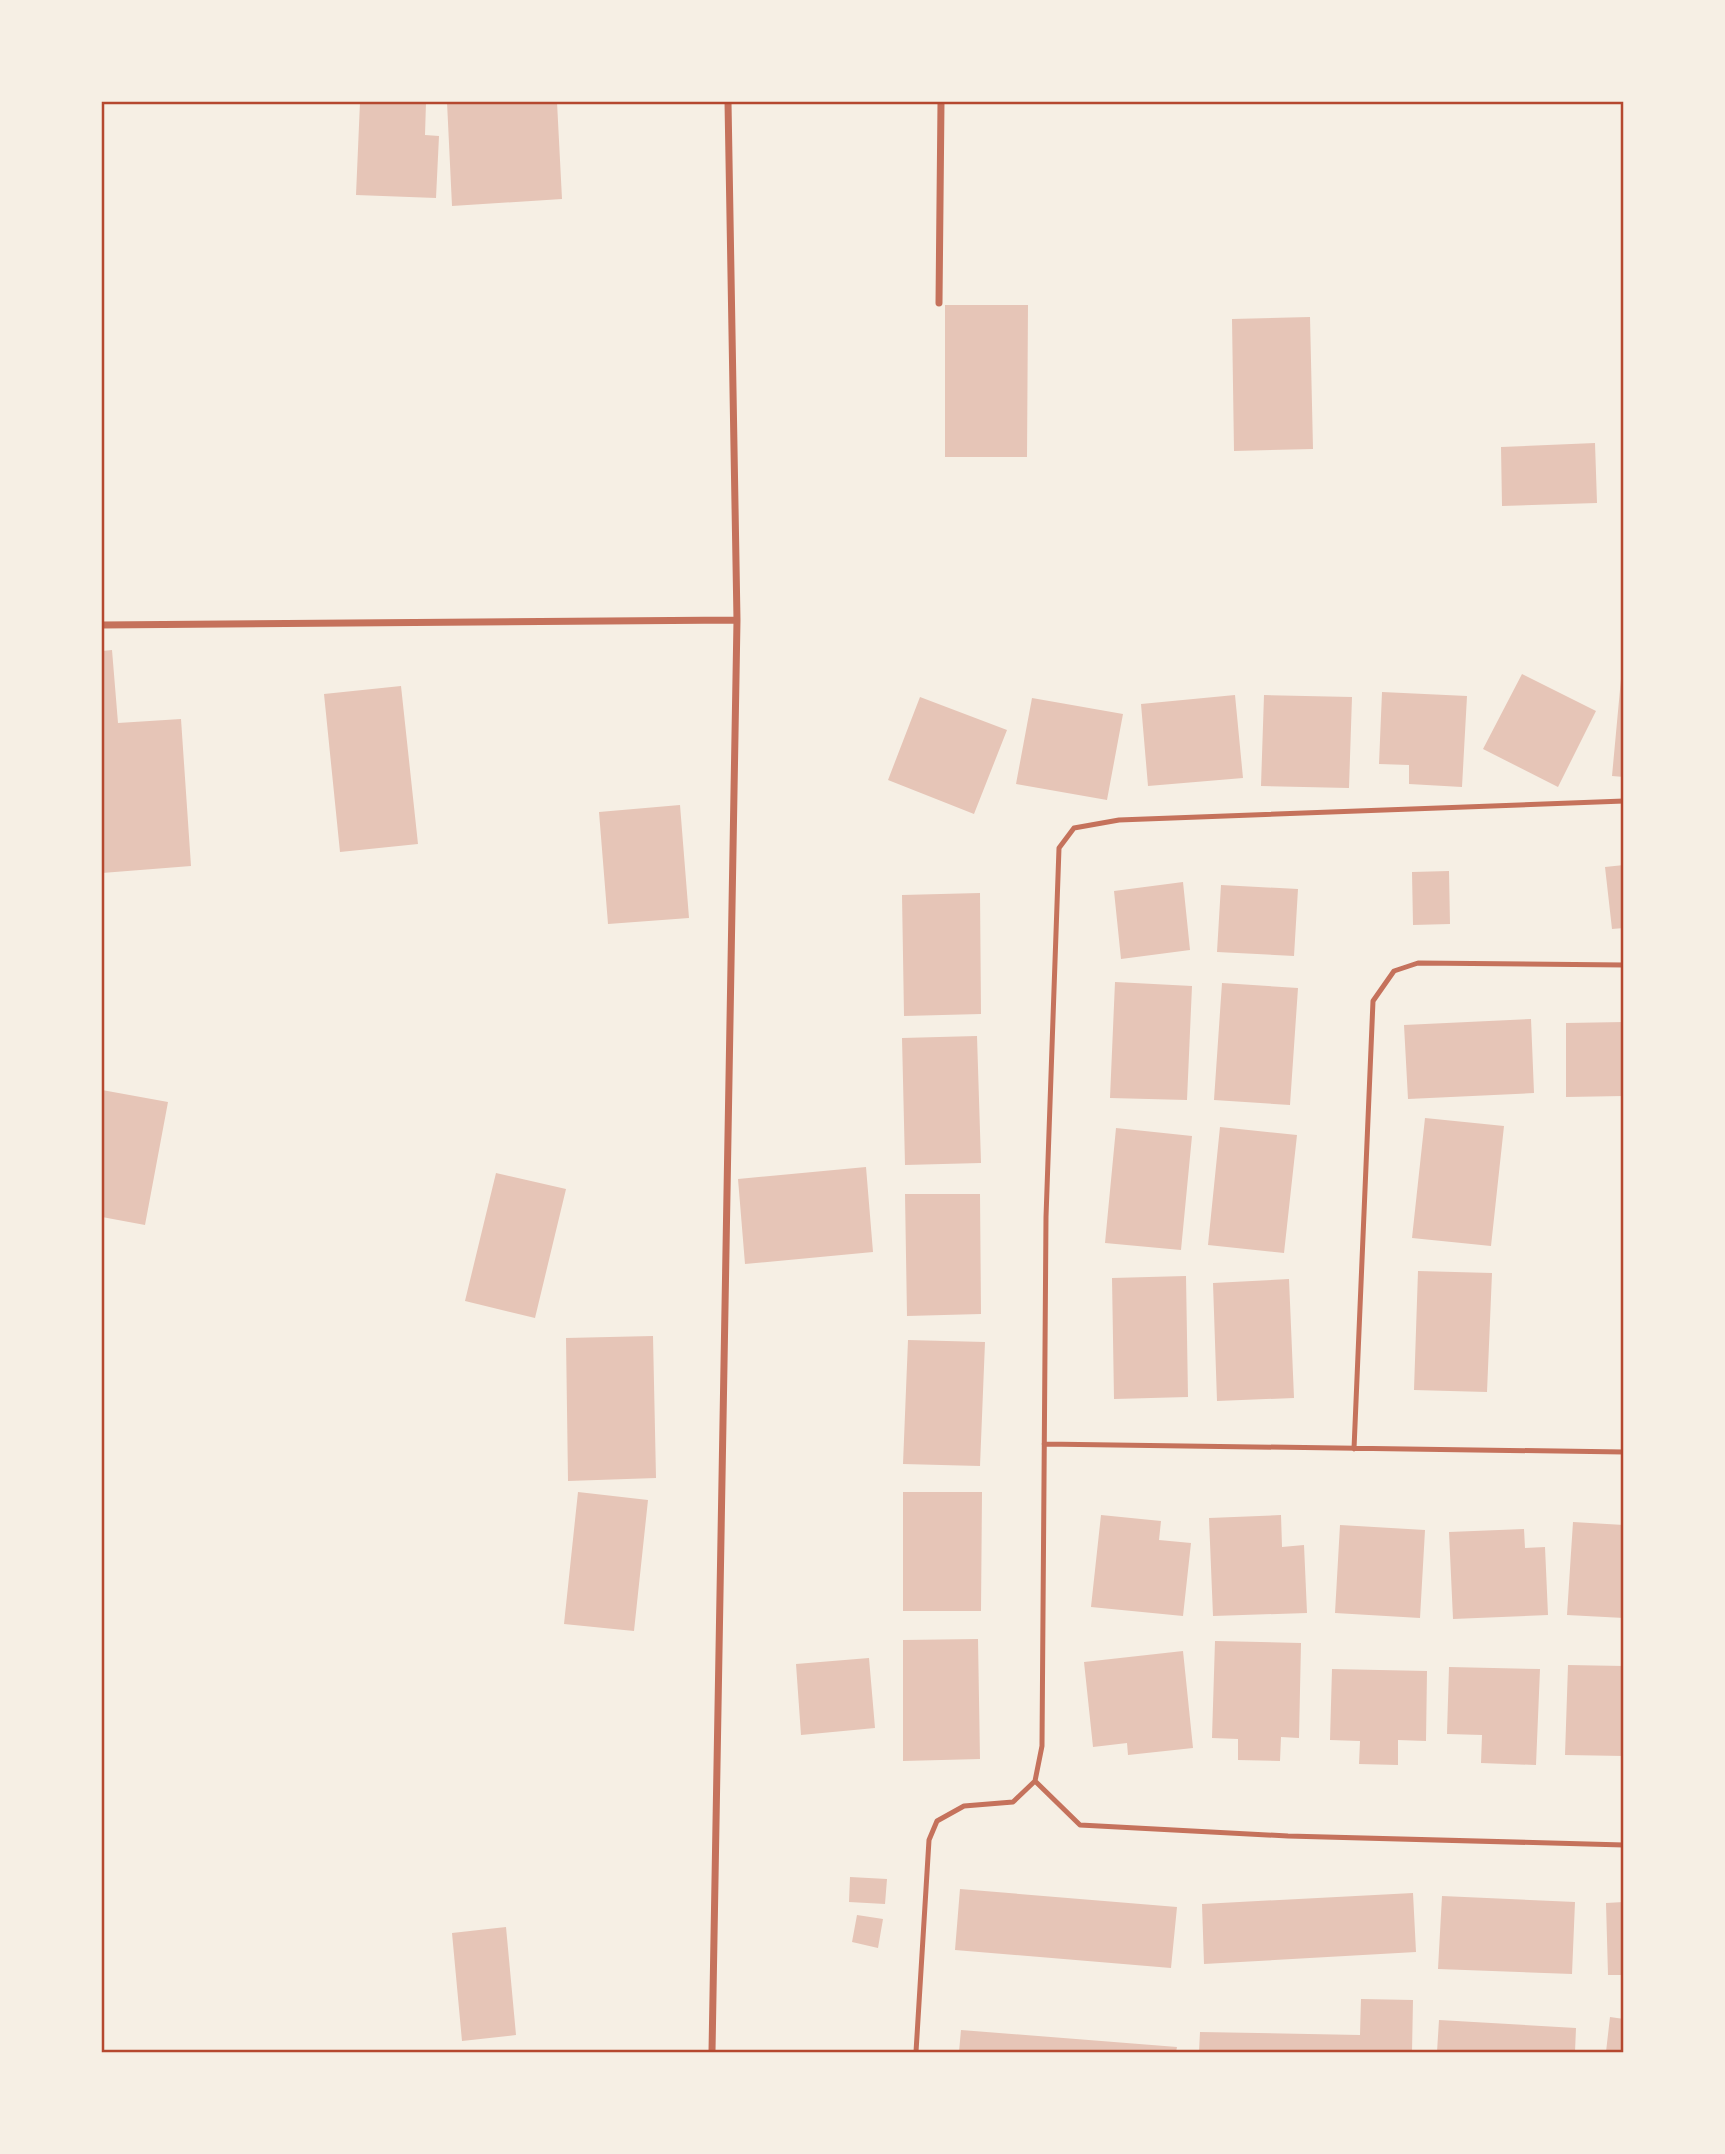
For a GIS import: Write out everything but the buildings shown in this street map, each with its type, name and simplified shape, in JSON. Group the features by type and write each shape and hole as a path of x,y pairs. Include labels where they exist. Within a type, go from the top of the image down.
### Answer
{"street":[{"path":"712,2053 737,621 728,102"},
{"path":"939,303 941,102"},
{"path":"102,625 737,621"}],"lane":[{"path":"916,2053 929,1840 937,1821 964,1806 1013,1802 1035,1781 1042,1746 1046,1217 1059,848 1074,828 1119,820 1623,801"},
{"path":"1353,1449 1374,1001 1394,971 1418,963 1623,965"},
{"path":"1044,1444 1623,1452"},
{"path":"1035,1781 1080,1825 1288,1836 1623,1845"}]}
